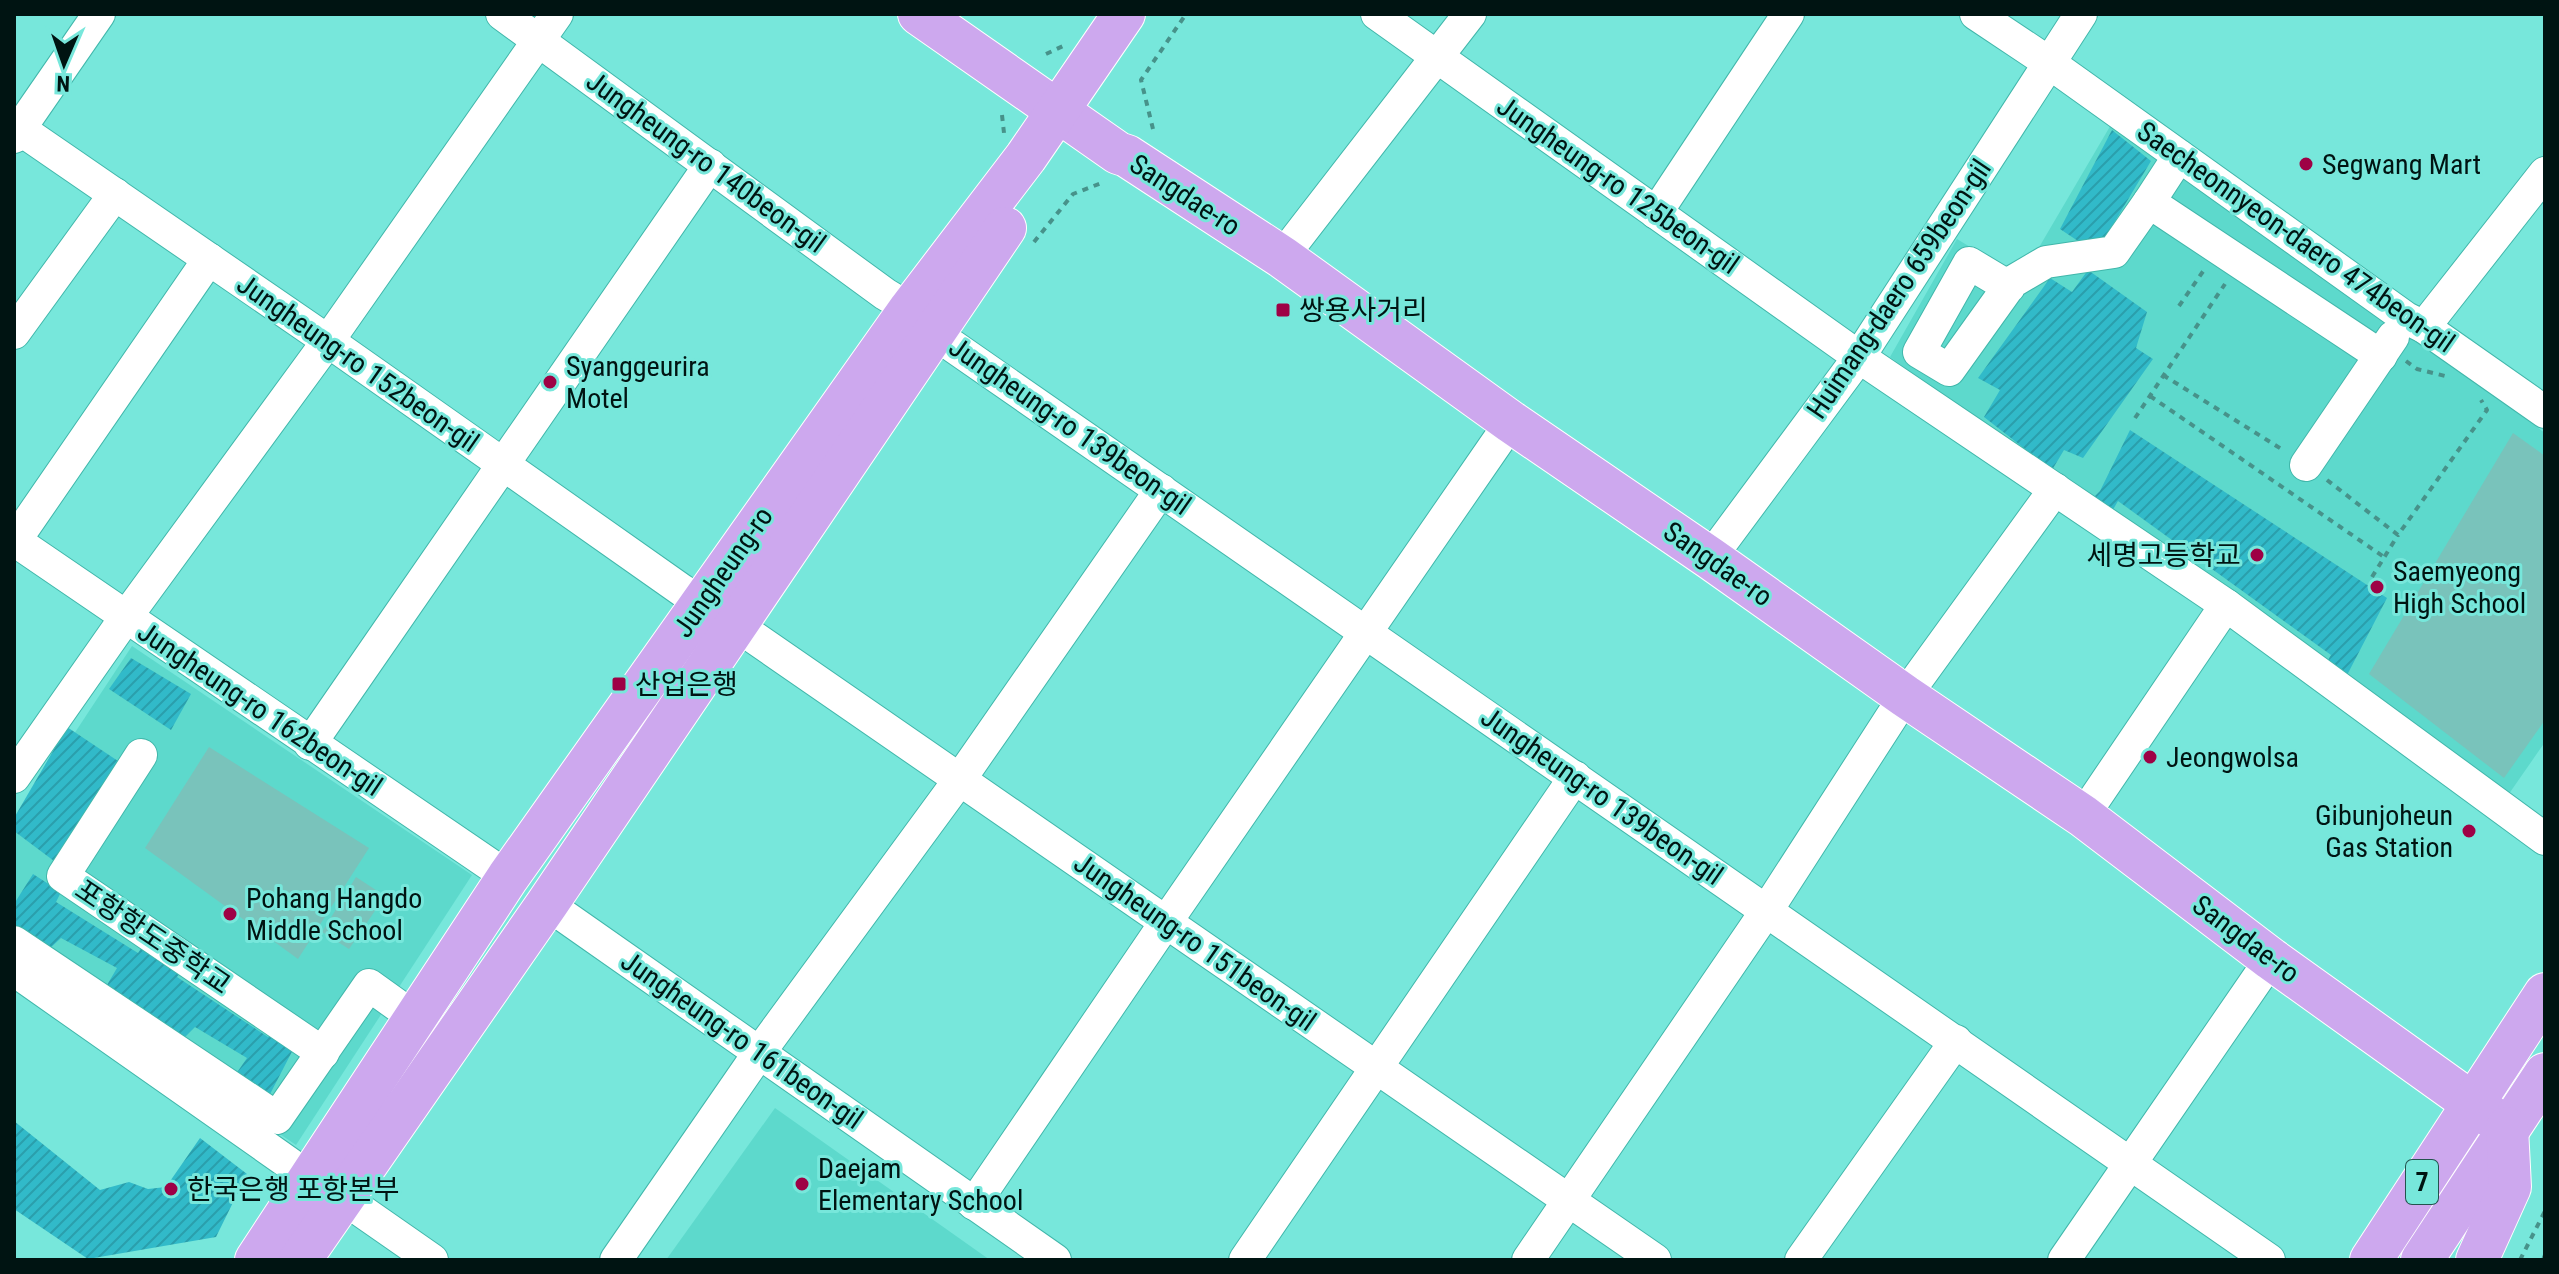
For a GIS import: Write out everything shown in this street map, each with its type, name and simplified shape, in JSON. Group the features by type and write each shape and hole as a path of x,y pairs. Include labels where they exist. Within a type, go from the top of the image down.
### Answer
{"main road":[{"name":"Sangdae-ro","path":"919,14 1067,117 1282,257 1511,422 2083,816 2271,959 2507,1128"},
{"name":"Jungheung-ro","path":"1067,117 1124,14"},
{"name":"Jungheung-ro","path":"300,1260 326,1188 415,1018 508,877 702,601 922,321 1067,117 1154,14"},
{"name":"Jungheung-ro","path":"256,1260 326,1188 547,904 736,625 922,321"},
{"name":"7","path":"2371,1260 2545,994"},
{"name":"7","path":"2422,1260 2545,1074"},
{"path":"2477,1260 2510,1187 2507,1128"}],"street":[{"path":"16,130 99,14"},
{"name":"Jungheung-ro 140beon-gil","path":"502,14 548,27 710,165 922,321"},
{"name":"Jungheung-ro 125beon-gil","path":"1377,14 1859,357 2226,605 2545,839"},
{"path":"1282,257 1470,14"},
{"path":"1656,213 1788,14"},
{"name":"Saecheonnyeon-daero 474beon-gil","path":"1976,14 2545,412"},
{"name":"Huimang-daero 659beon-gil","path":"1710,558 1859,357 2081,14"},
{"path":"14,777 126,617 328,341 548,27"},
{"name":"Jungheung-ro 152beon-gil","path":"16,130 115,194 683,591 702,601"},
{"path":"2009,287 1969,263 1919,352 1949,370 2009,287 2046,262 2114,252 2179,156"},
{"path":"310,744 710,165"},
{"path":"2306,465 2384,352 2415,322 2545,173"},
{"path":"14,333 115,194"},
{"path":"2149,202 2384,352"},
{"path":"14,541 209,259"},
{"path":"1911,276 1948,300"},
{"name":"Jungheung-ro 139beon-gil","path":"922,321 2269,1260"},
{"path":"974,1204 1511,422"},
{"path":"1528,1260 1767,910 1905,696 2055,489"},
{"path":"616,1260 759,1053 960,779 1161,490"},
{"name":"Jungheung-ro 162beon-gil","path":"14,541 508,877"},
{"path":"2083,816 2226,605"},
{"name":"Jungheung-ro 151beon-gil","path":"736,625 1655,1260"},
{"name":"포항항도중학교","path":"141,755 63,876 323,1053"},
{"path":"1245,1260 1575,777"},
{"name":"Jungheung-ro 161beon-gil","path":"547,904 1055,1260"},
{"path":"14,942 277,1118 369,985 415,1018"},
{"path":"2064,1260 2271,959"},
{"path":"14,970 432,1260"},
{"path":"1801,1260 1956,1041"}],"path":[{"path":"1153,129 1141,80 1186,14"},
{"path":"2179,306 2229,255"},
{"path":"2135,418 2163,375 2229,255"},
{"path":"2384,352 2417,369 2458,379"},
{"path":"2163,375 2306,465 2398,535"},
{"path":"2150,396 2384,557"},
{"path":"2372,577 2398,535 2487,410 2480,399"},
{"path":"2520,1260 2545,1211"}],"shaded area":[{"name":"Saemyeong High School","path":"2112,123 2545,433 2545,742 2504,801 1890,357 1957,239 2021,278"},
{"path":"2513,433 2545,456 2545,720 2504,778 2369,674"},
{"name":"Pohang Hangdo Middle School","path":"132,646 472,875 296,1145 14,953 14,825"},
{"path":"209,747 369,848 298,959 145,848"},
{"path":"356,877 385,896 349,949 322,932"},
{"name":"Daejam Elementary School","path":"775,1108 990,1260 666,1260"}],"building":[{"path":"2112,130 2151,161 2096,253 2060,229"},
{"path":"2088,270 2147,312 2136,348 2153,359 2083,458 2064,450 2052,470 1984,417 2000,390 1978,378 2050,278 2072,292"},
{"name":"세명고등학교","path":"2130,430 2387,598 2345,679 2325,665 2331,655 2118,501 2111,513 2092,499 2100,491"},
{"path":"131,658 191,694 171,730 109,689"},
{"path":"67,727 127,767 62,867 14,831 14,818"},
{"path":"33,874 61,892 56,902 138,953 144,944 184,968 177,977 268,1037 277,1028 297,1042 268,1098 236,1074 247,1058 195,1027 179,1043 107,985 117,968 61,938 47,951 14,931 14,904"},
{"name":"한국은행 포항본부","path":"14,1121 100,1190 129,1182 148,1189 166,1187 200,1138 247,1174 216,1237 88,1259 14,1209"}],"place":[{"name":"Segwang Mart","path":"2306,164"},
{"name":"쌍용사거리","path":"1283,310"},
{"name":"Syanggeurira Motel","path":"550,382"},
{"name":"세명고등학교","path":"2257,555"},
{"name":"Saemyeong High School","path":"2377,587"},
{"name":"산업은행","path":"619,684"},
{"name":"Jeongwolsa","path":"2150,757"},
{"name":"Gibunjoheun Gas Station","path":"2469,831"},
{"name":"Pohang Hangdo Middle School","path":"230,914"},
{"name":"Daejam Elementary School","path":"802,1184"},
{"name":"한국은행 포항본부","path":"171,1189"}]}
